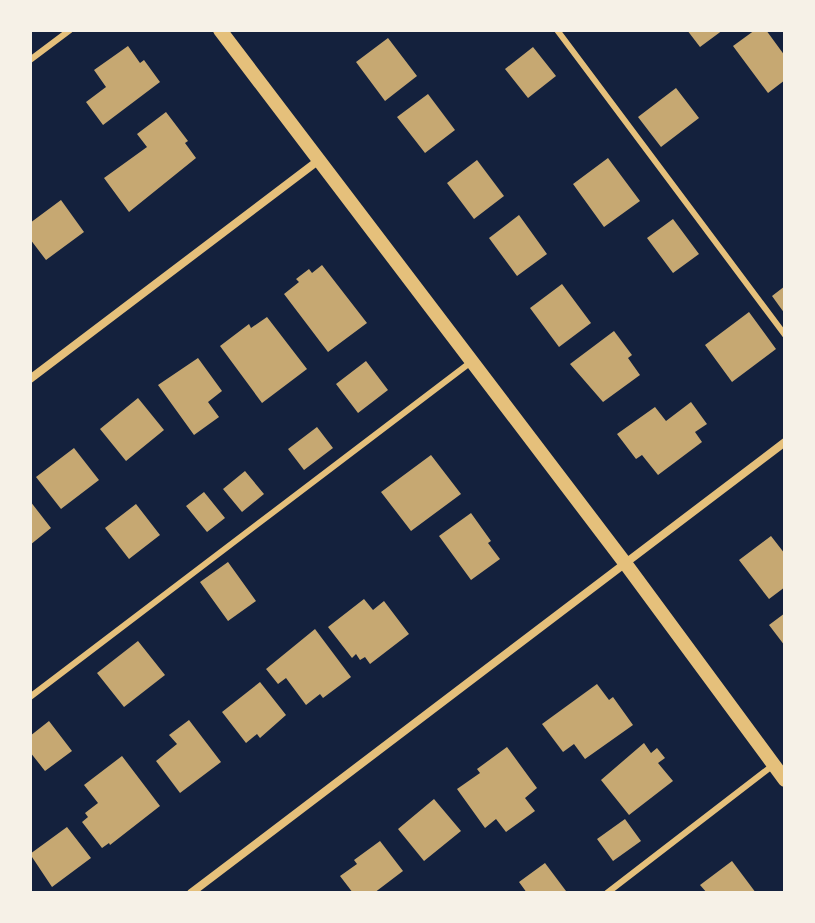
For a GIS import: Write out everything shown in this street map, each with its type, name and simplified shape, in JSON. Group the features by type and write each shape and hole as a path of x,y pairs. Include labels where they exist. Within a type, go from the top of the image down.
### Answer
{"street":[{"path":"220,30 625,563 785,780"},
{"path":"30,379 319,160"},
{"path":"191,893 785,442"}],"lane":[{"path":"30,60 70,30"},
{"path":"557,30 785,335"},
{"path":"30,697 471,362"},
{"path":"607,893 774,765"}],"building":[{"path":"687,30 723,30 700,47"},
{"path":"755,30 766,30 785,56 785,80 768,93 733,46"},
{"path":"388,38 417,76 385,101 356,62"},
{"path":"128,46 140,63 144,60 160,82 103,125 86,102 106,87 94,70"},
{"path":"533,47 556,76 528,98 505,69"},
{"path":"676,88 699,118 661,147 638,117"},
{"path":"428,94 455,130 425,153 397,117"},
{"path":"166,112 188,141 185,143 196,158 129,212 104,178 147,147 137,134"},
{"path":"608,158 640,201 604,227 573,184"},
{"path":"477,160 504,196 474,219 447,183"},
{"path":"61,200 84,232 46,260 30,239 30,223"},
{"path":"519,215 547,254 517,276 489,238"},
{"path":"673,219 699,254 673,273 647,238"},
{"path":"322,265 367,323 328,352 284,294 309,269 312,273"},
{"path":"562,284 591,323 559,347 530,308"},
{"path":"785,286 785,314 772,296"},
{"path":"749,312 776,349 732,382 705,345"},
{"path":"267,317 307,369 262,403 220,346 249,324 251,328"},
{"path":"614,331 632,355 628,358 640,375 603,402 570,364"},
{"path":"198,358 222,391 208,402 219,417 194,435 158,385"},
{"path":"366,361 388,390 358,413 336,384"},
{"path":"138,398 164,430 126,461 100,429"},
{"path":"691,402 707,424 695,432 702,442 658,475 642,455 636,459 617,434 655,407 666,421"},
{"path":"317,427 333,448 304,470 288,449"},
{"path":"74,448 99,480 61,509 36,477"},
{"path":"431,455 461,494 411,531 381,492"},
{"path":"245,471 264,494 242,512 223,489"},
{"path":"204,492 225,518 207,532 186,506"},
{"path":"30,501 51,528 30,545"},
{"path":"136,504 160,535 129,559 105,528"},
{"path":"471,513 500,559 471,580 439,536"},
{"path":"771,536 785,554 785,587 769,599 739,560"},
{"path":"228,562 256,601 228,621 200,582"},
{"path":"364,599 373,610 384,601 409,634 370,664 365,657 360,660 356,654 352,658 328,627"},
{"path":"785,613 785,646 769,625"},
{"path":"315,629 351,677 323,698 320,694 306,705 286,678 278,684 266,669"},
{"path":"138,641 165,675 124,707 97,673"},
{"path":"260,682 286,715 260,738 257,734 246,743 222,712"},
{"path":"597,684 609,700 613,697 633,725 585,759 574,744 563,752 542,724"},
{"path":"189,720 221,762 180,793 156,761 177,744 169,735"},
{"path":"49,721 72,751 45,771 30,752 30,736"},
{"path":"644,743 651,753 657,748 665,758 658,763 673,781 629,815 601,780"},
{"path":"507,747 537,788 525,798 535,811 506,832 496,819 485,828 457,789 480,773 477,769"},
{"path":"122,756 160,806 102,848 82,822 88,817 85,813 98,803 84,785"},
{"path":"434,799 461,831 424,861 398,829"},
{"path":"625,819 641,841 613,861 597,839"},
{"path":"67,827 91,858 52,887 30,854"},
{"path":"380,841 403,871 374,893 353,893 340,876 357,864 354,860"},
{"path":"732,861 756,893 707,893 700,885"},
{"path":"545,863 566,891 527,893 519,882"}]}
